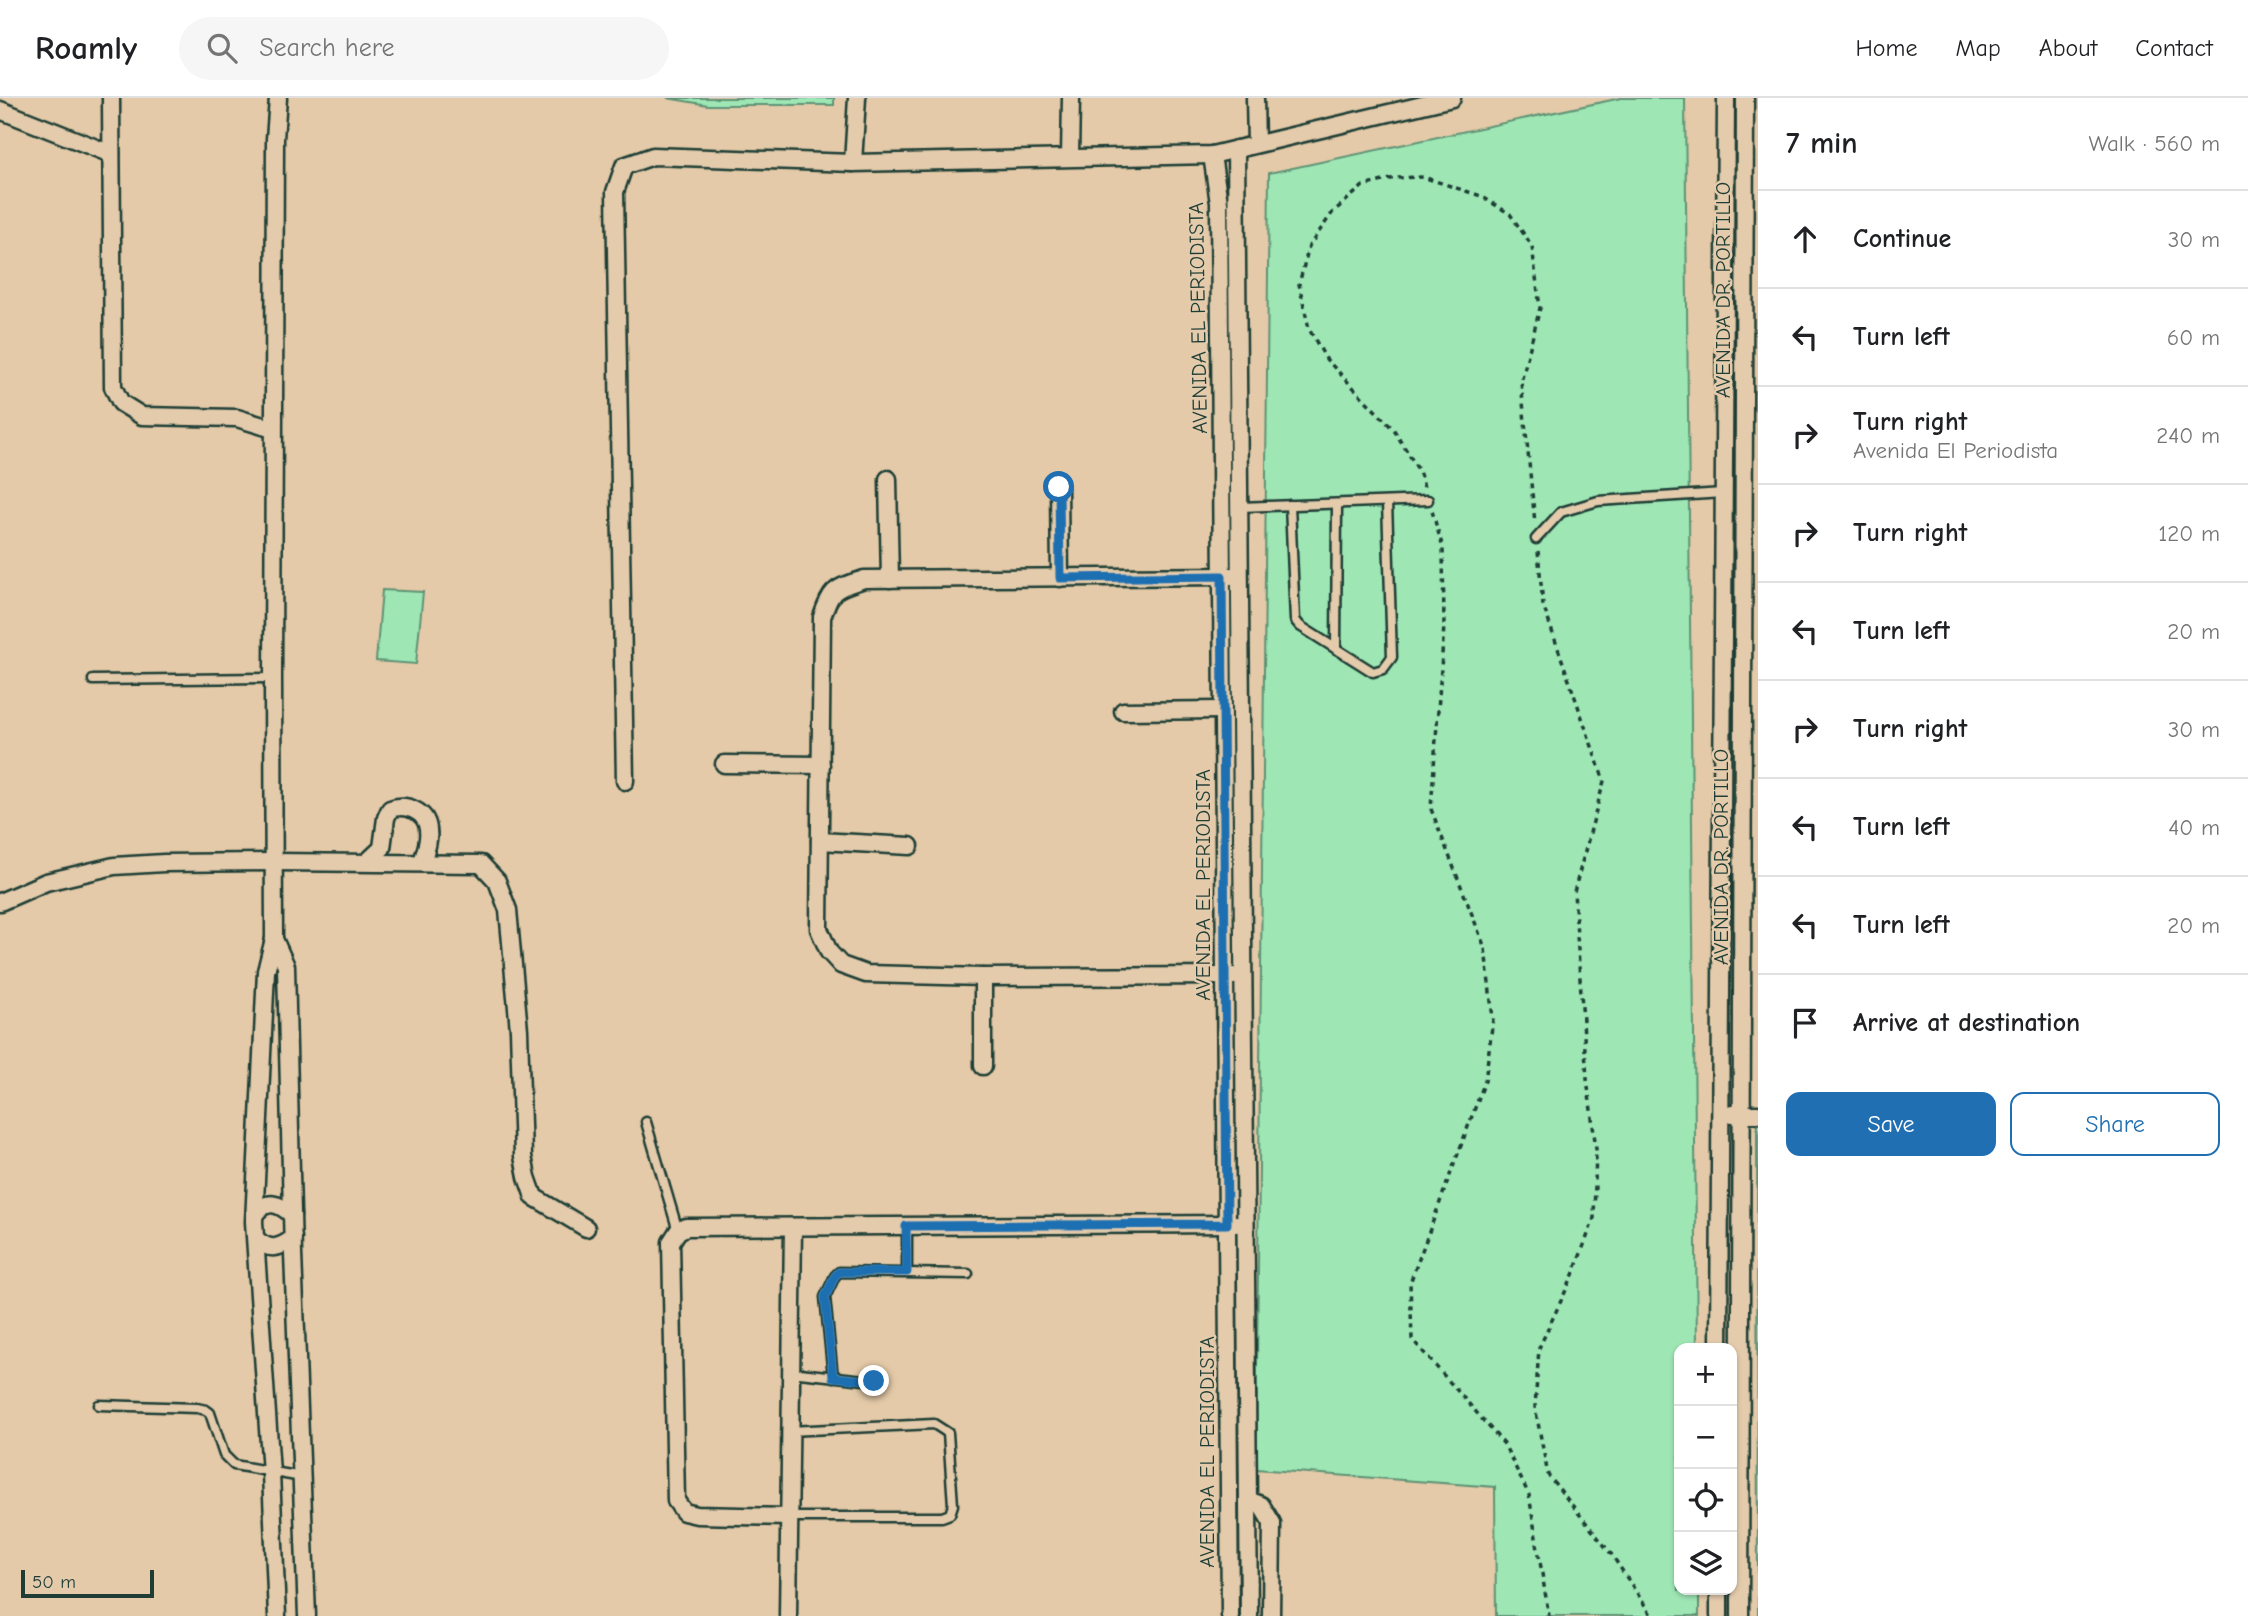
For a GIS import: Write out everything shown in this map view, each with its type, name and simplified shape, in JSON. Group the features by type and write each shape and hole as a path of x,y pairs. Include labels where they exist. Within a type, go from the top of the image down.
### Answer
{"street":[{"path":"111,98 113,387 121,403 142,416 237,418 273,429"},
{"path":"277,1616 255,1214 267,971 274,939 273,429 275,139 278,98"},
{"path":"853,163 857,98"},
{"path":"1070,157 1071,98"},
{"path":"1255,98 1256,144"},
{"path":"1385,114 1411,98"},
{"path":"625,781 615,192 624,166 653,156 853,163 1212,155 1452,98"},
{"name":"AVENIDA DR. PORTILLO","path":"1719,1343 1726,98"},
{"name":"AVENIDA DR. PORTILLO","path":"1740,1616 1741,1087 1750,942 1751,515 1745,98"},
{"path":"0,110 111,154"},
{"path":"1236,149 1249,1616"},
{"name":"AVENIDA EL PERIODISTA","path":"1212,155 1219,203 1230,1616"},
{"path":"888,479 890,579"},
{"path":"1059,487 1060,578"},
{"path":"1723,514 1751,515"},
{"path":"1240,576 864,579 836,589 822,617 819,929 829,952 841,965 866,974 983,977 1244,976"},
{"path":"1122,712 1223,710"},
{"path":"724,764 821,765"},
{"path":"367,862 382,848 386,818 390,809 397,806 410,808 420,814 428,826 429,839 422,862"},
{"path":"820,841 910,846"},
{"path":"0,902 46,881 114,866 273,862 481,864 497,881 508,910 519,1030 523,1156 527,1177 534,1197 586,1228"},
{"path":"274,939 286,966 307,1616"},
{"path":"1720,943 1750,942"},
{"path":"983,977 983,1066"},
{"path":"1719,1086 1758,1088"},
{"path":"1719,1114 1758,1114"},
{"path":"255,1214 260,1208 272,1204 284,1208 292,1215"},
{"path":"788,1517 697,1514 684,1512 676,1501 671,1242 678,1231 686,1227 1246,1224"},
{"path":"788,1616 793,1227"},
{"path":"256,1240 268,1248 274,1248 293,1238"},
{"path":"1248,1500 1261,1505 1272,1523 1271,1616"},
{"path":"1719,1595 1719,1616"}],"lane":[{"path":"1536,538 1561,512 1598,501 1723,493"},
{"path":"1240,507 1428,500"},
{"path":"1290,505 1295,620 1300,626 1373,672 1383,669 1392,657 1387,502"},
{"path":"1336,649 1337,503"},
{"path":"93,680 272,678"},
{"path":"646,1122 678,1231"},
{"path":"906,1226 907,1272"},
{"path":"833,1377 825,1297 839,1272 968,1274"},
{"path":"790,1372 874,1381"},
{"path":"99,1405 206,1410 210,1413 223,1455 234,1465 302,1477"},
{"path":"788,1517 943,1517 950,1514 953,1504 948,1433 934,1424 789,1431"}],"path":[{"path":"1549,1616 1529,1495 1504,1444 1412,1339 1409,1283 1485,1081 1493,1019 1485,948 1431,809 1444,626 1443,548 1419,471 1394,430 1326,359 1309,329 1299,284 1309,246 1333,212 1363,186 1395,178 1423,177 1481,196 1510,214 1532,246 1540,308 1521,382 1543,605 1604,781 1574,892 1587,1079 1596,1149 1594,1218 1573,1275 1538,1348 1535,1407 1548,1475 1612,1555 1652,1616"}],"green space":[{"path":"667,98 834,98 834,105 708,105"},
{"path":"1621,98 1685,98 1697,1343 1674,1343 1674,1595 1699,1595 1699,1616 1496,1616 1495,1487 1256,1469 1269,173"},
{"path":"382,590 423,592 416,664 376,661"},
{"path":"1757,1124 1758,1124 1758,1616"}],"route":[{"path":"874,1381 833,1377 825,1297 839,1272 907,1272 906,1226 1227,1224 1222,576 1060,578 1059,487"}]}
